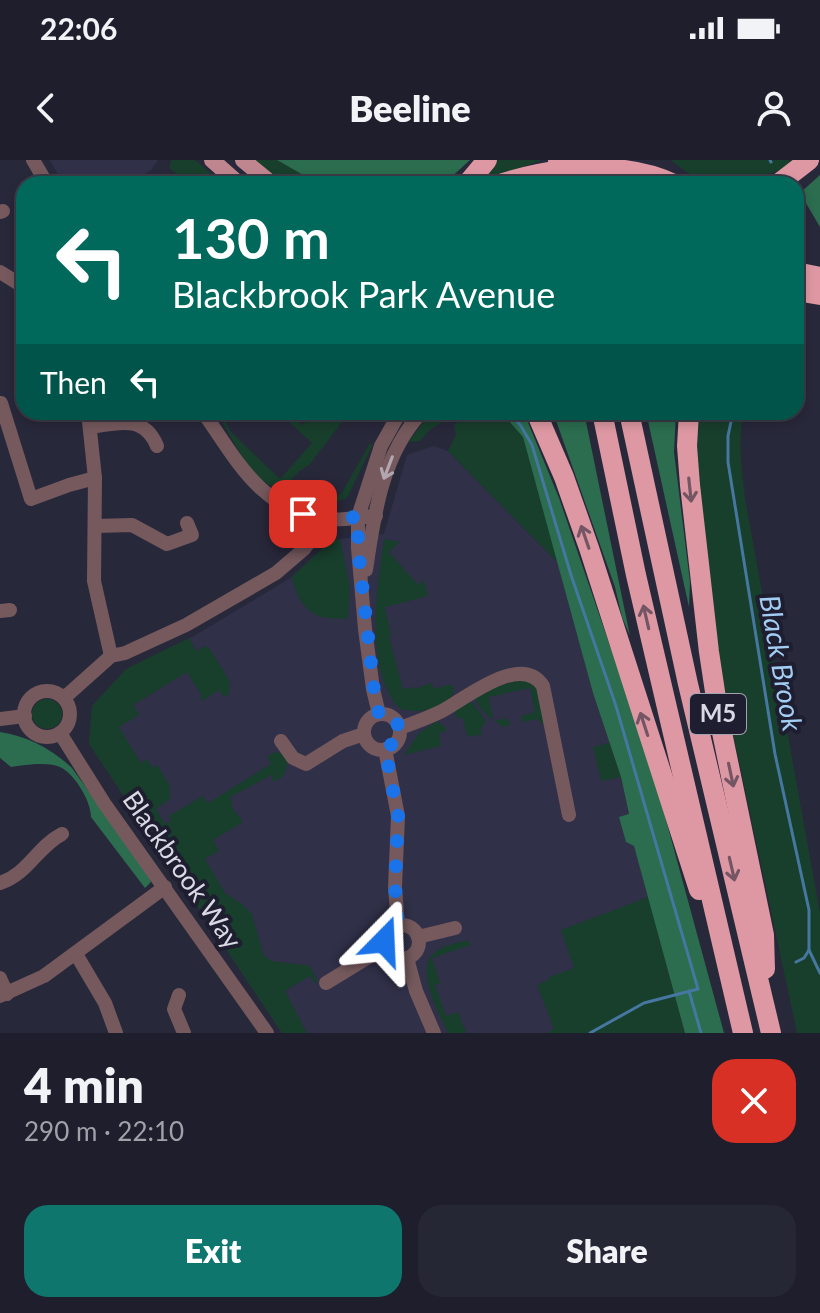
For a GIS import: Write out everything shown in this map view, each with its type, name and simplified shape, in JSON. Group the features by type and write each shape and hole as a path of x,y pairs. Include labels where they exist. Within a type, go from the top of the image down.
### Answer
{"highway":[{"path":"474,176 487,160"},
{"path":"788,176 809,160"},
{"path":"523,176 581,164 609,162 666,176"},
{"name":"M5","path":"539,420 589,548 689,863 725,957"},
{"name":"M5","path":"604,420 636,575 743,1033"},
{"name":"M5","path":"631,420 681,654 768,1023"},
{"name":"M5","path":"689,420 690,485 709,652 719,718 764,935 768,1023"}],"main road":[{"path":"212,160 230,176"},
{"path":"243,160 262,176"}],"street":[{"path":"1,403 4,426 32,505 69,485 95,478"},
{"path":"89,420 95,478 94,581 111,656"},
{"path":"104,420 134,422 148,430 157,446"},
{"path":"208,420 240,467 262,491 303,514 327,519 376,516"},
{"path":"379,714 373,689 358,548 358,517 381,446 396,420"},
{"path":"363,590 389,465 415,420"},
{"path":"64,698 111,656 125,653 186,625 245,592 296,558 327,519"},
{"path":"96,526 132,525 167,544 192,535"},
{"path":"400,728 444,710 486,684 524,673 534,676 543,686 569,815"},
{"path":"50,691 64,698 70,714 60,733 51,736 37,734 30,729 25,716 26,704 36,694 50,691"},
{"path":"379,714 392,716 400,728 399,739 385,749 372,746 364,734 369,719 379,714"},
{"path":"0,719 25,716"},
{"name":"Blackbrook Way","path":"60,733 104,803 267,1033"},
{"path":"281,741 293,758 306,764 343,741 364,734"},
{"path":"385,749 398,816 395,887 398,925"},
{"path":"0,883 13,879 25,870 54,835"},
{"path":"0,978 3,995 26,986 76,954 165,887"},
{"path":"398,925 408,926 418,937 417,950 407,958 394,957 385,947 385,936 398,925"},
{"path":"418,937 455,928"},
{"path":"326,983 385,947"},
{"path":"76,954 105,1003 116,1033"},
{"path":"407,958 416,991 434,1033"},
{"path":"172,1004 184,1033"}],"shaded area":[{"path":"50,160 158,160 142,176 59,176"},
{"path":"434,446 448,451 558,563 593,693 621,777 629,815 626,842 634,845 685,1033 282,1033 89,744 92,706 126,669 194,636 292,577 331,540 384,534 407,455"}],"green space":[{"path":"195,160 214,176 180,176 169,168 171,162"},
{"path":"252,160 277,160 305,176 271,176"},
{"path":"277,160 470,160 452,176 305,176"},
{"path":"495,160 540,160 496,176 484,176"},
{"path":"671,160 789,160 791,166 762,176 695,176"},
{"path":"820,175 820,227 804,200 804,189"},
{"path":"221,420 280,479 312,443 287,420 299,420 301,425 311,420 343,420 310,464 297,473 285,488 264,482 236,447"},
{"path":"426,420 446,420 431,429 420,441 408,442"},
{"path":"461,420 508,420 523,437 558,563 448,451 456,435 454,425"},
{"path":"508,420 527,420 559,498 651,765 724,1033 685,1033 634,846 626,842 619,817 629,814 621,777 593,693 523,437"},
{"path":"556,420 586,420 630,636"},
{"path":"648,420 676,420 674,452 690,582 689,607"},
{"path":"698,420 743,420 740,444 745,498 820,913 820,1033 797,1033 721,677 696,475"},
{"path":"370,443 373,444 347,498 329,505 343,491"},
{"path":"303,492 329,505 305,502"},
{"path":"340,539 350,587 348,618 326,618 304,605 292,577 331,540"},
{"path":"384,539 400,542 389,552 418,585 424,580 428,596 385,607 389,637 403,689 432,683 434,689 452,684 454,692 437,707 413,711 399,708 388,691 381,671 376,603"},
{"path":"189,638 196,651 205,646 210,649 230,682 229,694 224,697 219,690 202,701 187,672 133,705 139,715 119,727 141,763 147,759 152,767 157,765 170,786 170,799 156,809 165,824 171,820 169,816 203,796 208,803 271,764 267,757 275,752 287,759 286,770 280,778 273,782 272,775 230,797 231,806 243,822 213,840 219,851 205,859 225,893 252,914 264,956 272,961 310,966 318,982 315,983 310,976 285,991 307,1033 282,1033 89,744 92,706 126,669"},
{"path":"524,679 537,687 545,723 540,724 539,719 522,722 521,716 535,712 530,688 489,697 493,720 474,697"},
{"path":"47,699 58,703 62,714 58,725 47,729 36,725 32,714 36,703"},
{"path":"467,701 472,702 486,721 481,729 482,734 468,737 462,717 456,719 455,711"},
{"path":"508,718 510,725 503,727 494,721"},
{"path":"437,721 446,728 446,731 439,733 441,746 404,755 419,733"},
{"path":"0,732 39,744 72,768 147,873 151,882 145,888 91,817 86,797 72,777 62,768 51,765 11,767 0,758"},
{"path":"609,743 621,777 601,781 593,747"},
{"path":"648,897 685,1033 546,1033 554,1029 537,985 574,968 561,930"},
{"path":"467,940 471,945 432,958 440,983 435,985 446,1016 458,1012 466,1033 448,1033 431,994 428,963 439,949"}],"waterway":[{"path":"516,420 532,445 571,575 616,706 698,989 644,1003 590,1033"},
{"name":"Black Brook","path":"731,420 728,462 775,754 809,910 809,950 804,958 796,962"},
{"path":"809,950 820,973"},
{"path":"689,991 701,1033"}],"route":[{"path":"303,514 327,519 358,517 365,629 375,700 379,714 392,716 400,728 399,739 385,749 399,834 395,887 398,925 388,931 384,941"}]}
